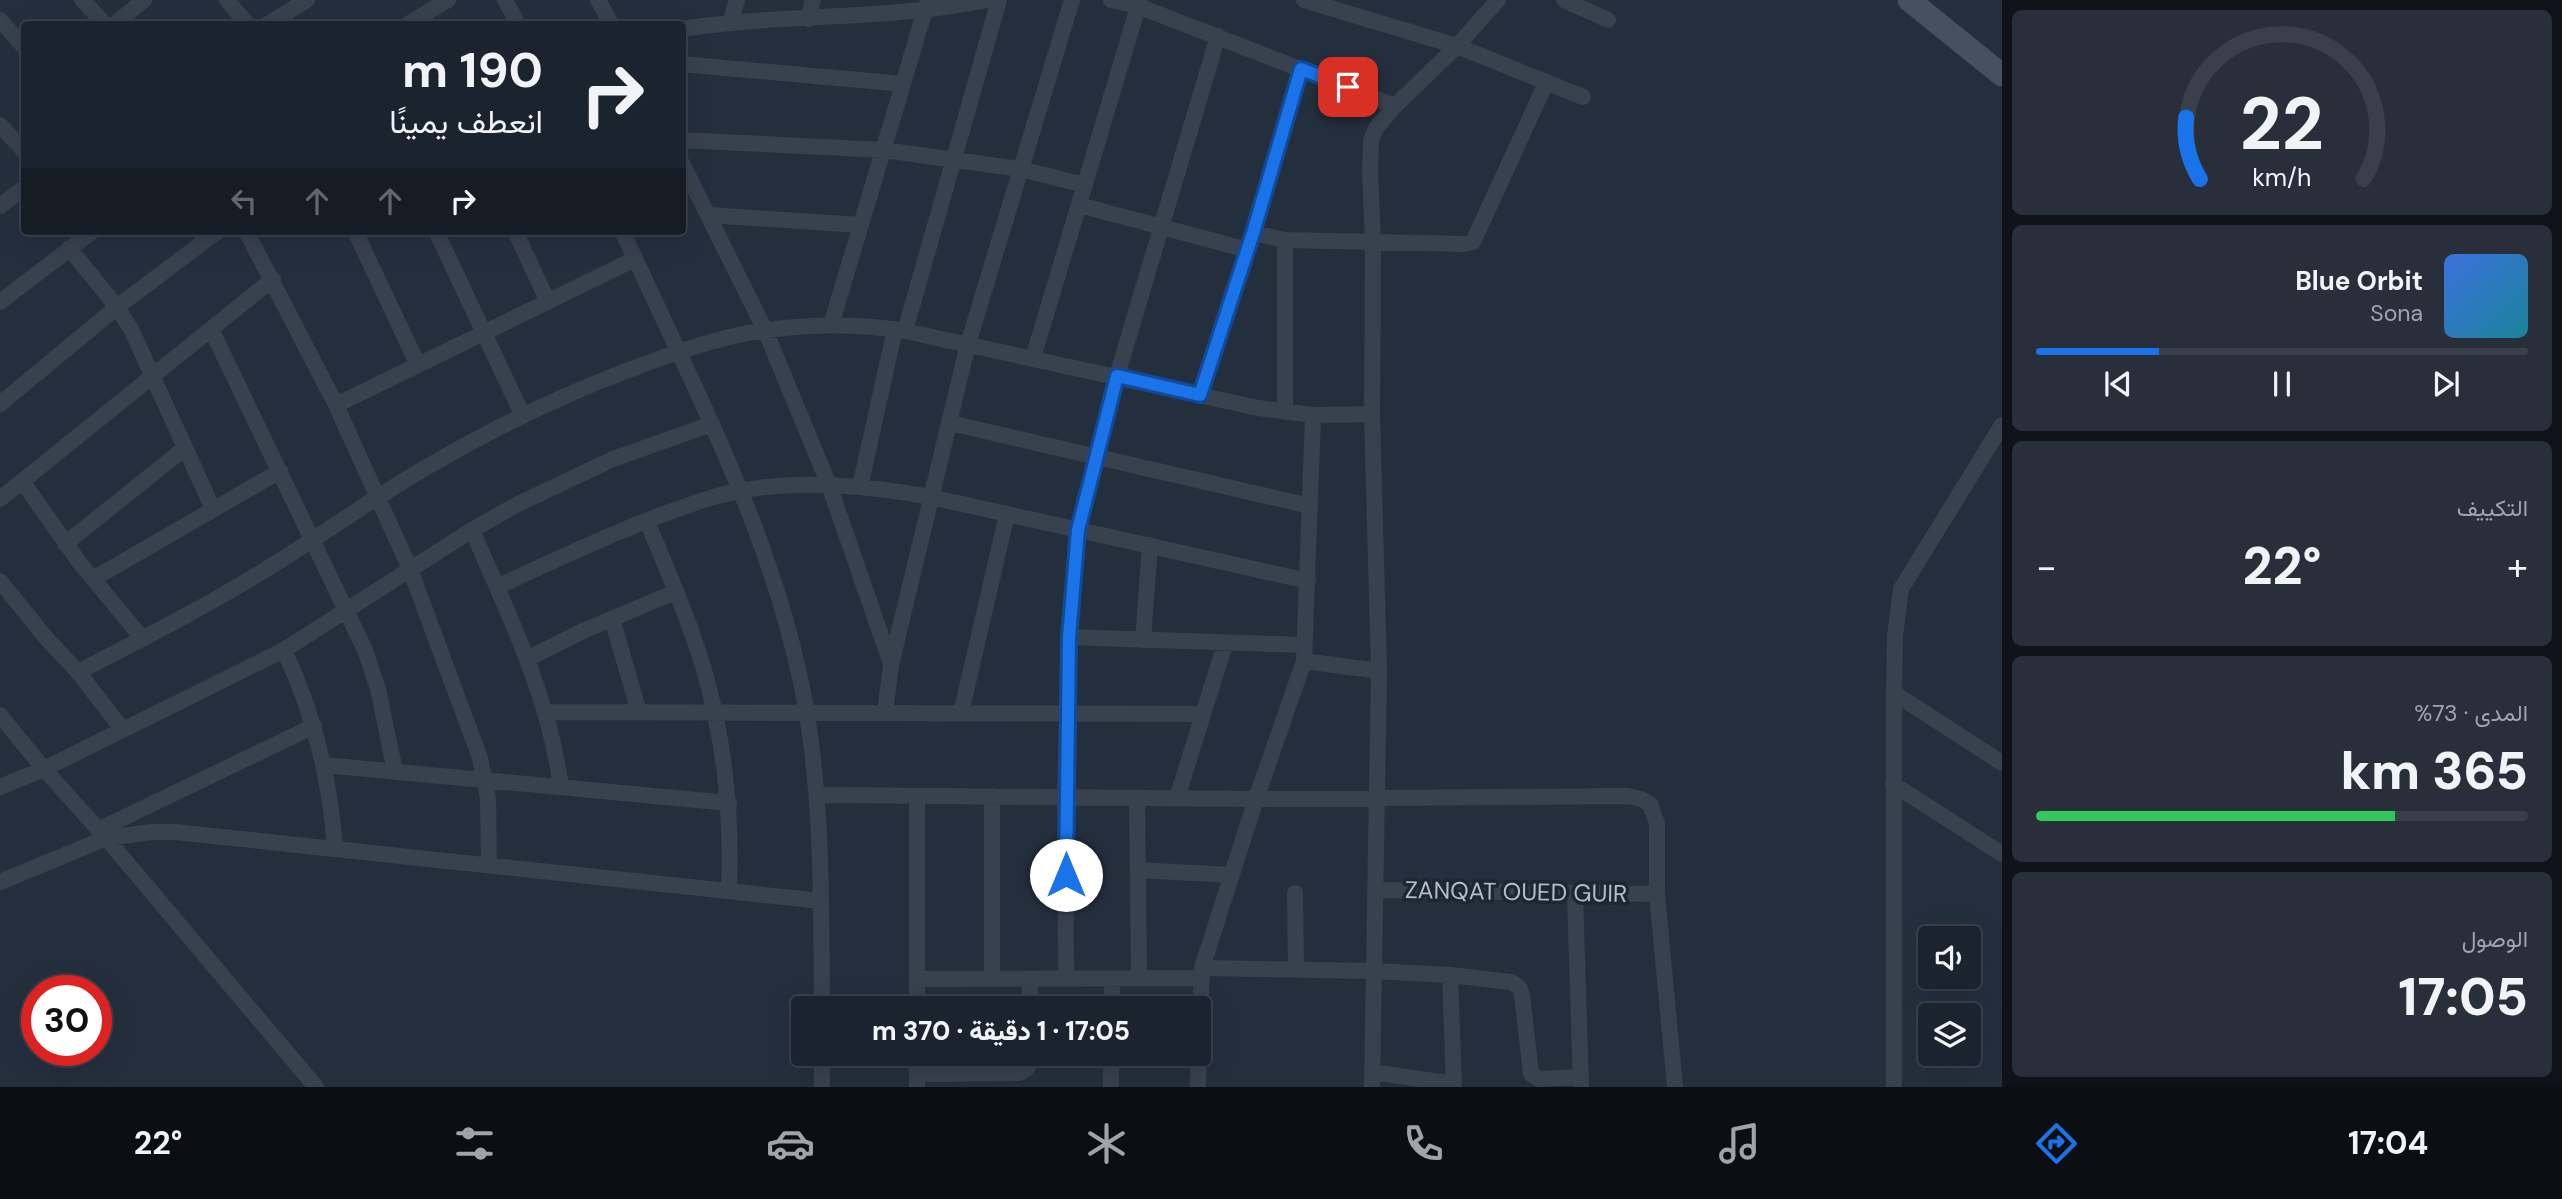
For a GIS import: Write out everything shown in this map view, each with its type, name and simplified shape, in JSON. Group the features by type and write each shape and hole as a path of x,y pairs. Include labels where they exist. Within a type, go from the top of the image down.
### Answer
{"street":[{"path":"82,0 102,21"},
{"path":"119,21 144,0"},
{"path":"227,0 244,21"},
{"path":"273,21 307,0"},
{"path":"413,21 447,0"},
{"path":"505,0 516,21"},
{"path":"598,0 609,21"},
{"path":"730,23 737,0"},
{"path":"808,19 813,0"},
{"path":"686,28 987,0"},
{"path":"860,486 900,330 954,160 999,0"},
{"path":"885,712 891,665 968,344 1072,0"},
{"path":"1111,0 1139,3 1395,106"},
{"path":"1304,0 1457,46 1583,97"},
{"path":"1450,975 1454,1085 1372,1079 1379,671 1372,414 1371,140 1376,128 1395,106 1457,46 1498,0"},
{"path":"1564,0 1608,20"},
{"path":"1909,0 2002,75"},
{"path":"1033,358 1139,3"},
{"path":"831,325 927,4"},
{"path":"0,20 21,44"},
{"path":"1066,978 1065,797 1069,637 1078,530 1117,376 1218,36"},
{"path":"686,64 903,84"},
{"path":"1200,395 1248,250 1301,69"},
{"path":"1253,233 1285,240 1473,242 1546,83"},
{"path":"0,125 21,148"},
{"path":"686,140 884,150 1020,169 1085,185"},
{"path":"686,171 765,330 829,485 891,665"},
{"path":"0,206 21,190"},
{"path":"1079,205 1248,250"},
{"path":"708,215 861,225"},
{"path":"0,302 87,235"},
{"path":"0,404 117,307 213,235"},
{"path":"248,235 336,405 410,569 473,737 485,779 489,819 489,865"},
{"path":"357,235 418,365"},
{"path":"438,235 523,416"},
{"path":"517,235 548,302"},
{"path":"624,235 741,491 781,600 806,711 817,795 822,996"},
{"path":"1285,240 1285,412"},
{"path":"69,248 117,307 153,376 213,509"},
{"path":"336,405 635,260"},
{"path":"0,499 273,279"},
{"path":"78,671 143,639 313,540 425,468 523,416 615,375 678,352 716,340 765,330 831,325 900,330 1285,412 1312,415 1372,414"},
{"path":"211,329 348,611 378,689 395,771"},
{"path":"1198,1087 1201,973 1305,653 1312,415"},
{"path":"950,423 1310,506"},
{"path":"0,787 44,769 284,650 472,530 565,480 650,445 712,424"},
{"path":"1894,1087 1894,693 1895,636 1901,589 2002,425"},
{"path":"65,544 185,448"},
{"path":"93,579 280,471"},
{"path":"22,481 65,544 143,639"},
{"path":"496,587 571,552 709,498 741,491 829,485 860,486 931,496 1308,581"},
{"path":"961,713 1007,514"},
{"path":"647,521 691,631 715,712 729,803 729,891"},
{"path":"472,530 547,712 561,786"},
{"path":"1143,640 1150,545"},
{"path":"0,582 47,639 78,671 123,730"},
{"path":"527,659 612,618 676,592"},
{"path":"612,618 639,712"},
{"path":"1069,637 1225,644 1305,653 1379,671"},
{"path":"1177,798 1225,644"},
{"path":"284,650 314,726 329,792 335,848"},
{"path":"1894,693 2002,763"},
{"path":"547,712 1203,714"},
{"path":"0,715 316,1087"},
{"path":"0,882 102,834 314,726"},
{"path":"324,765 729,803"},
{"path":"1893,784 2002,854"},
{"path":"817,795 1256,799 1628,796 1641,799 1650,804 1657,823 1657,894 1675,1087"},
{"path":"917,796 917,996"},
{"path":"992,796 992,979"},
{"path":"1137,798 1139,978"},
{"path":"102,834 176,832 821,901"},
{"path":"1138,870 1231,875"},
{"name":"ZANQAT OUED GUIR","path":"1375,890 1657,894"},
{"path":"1295,892 1296,970"},
{"path":"917,979 1112,979 1296,970 1374,971 1501,979 1519,987 1522,995 1531,1074 1539,1079 1581,1082 1575,894"},
{"path":"1030,979 1030,996"},
{"path":"1112,979 1112,996"},
{"path":"822,1066 822,1087"},
{"path":"917,1080 1019,1073 1026,1071 1029,1066"},
{"path":"1111,1066 1111,1087"}],"route":[{"path":"1066,875 1069,637 1078,530 1117,376 1200,395 1253,233 1301,69 1348,87"}]}
